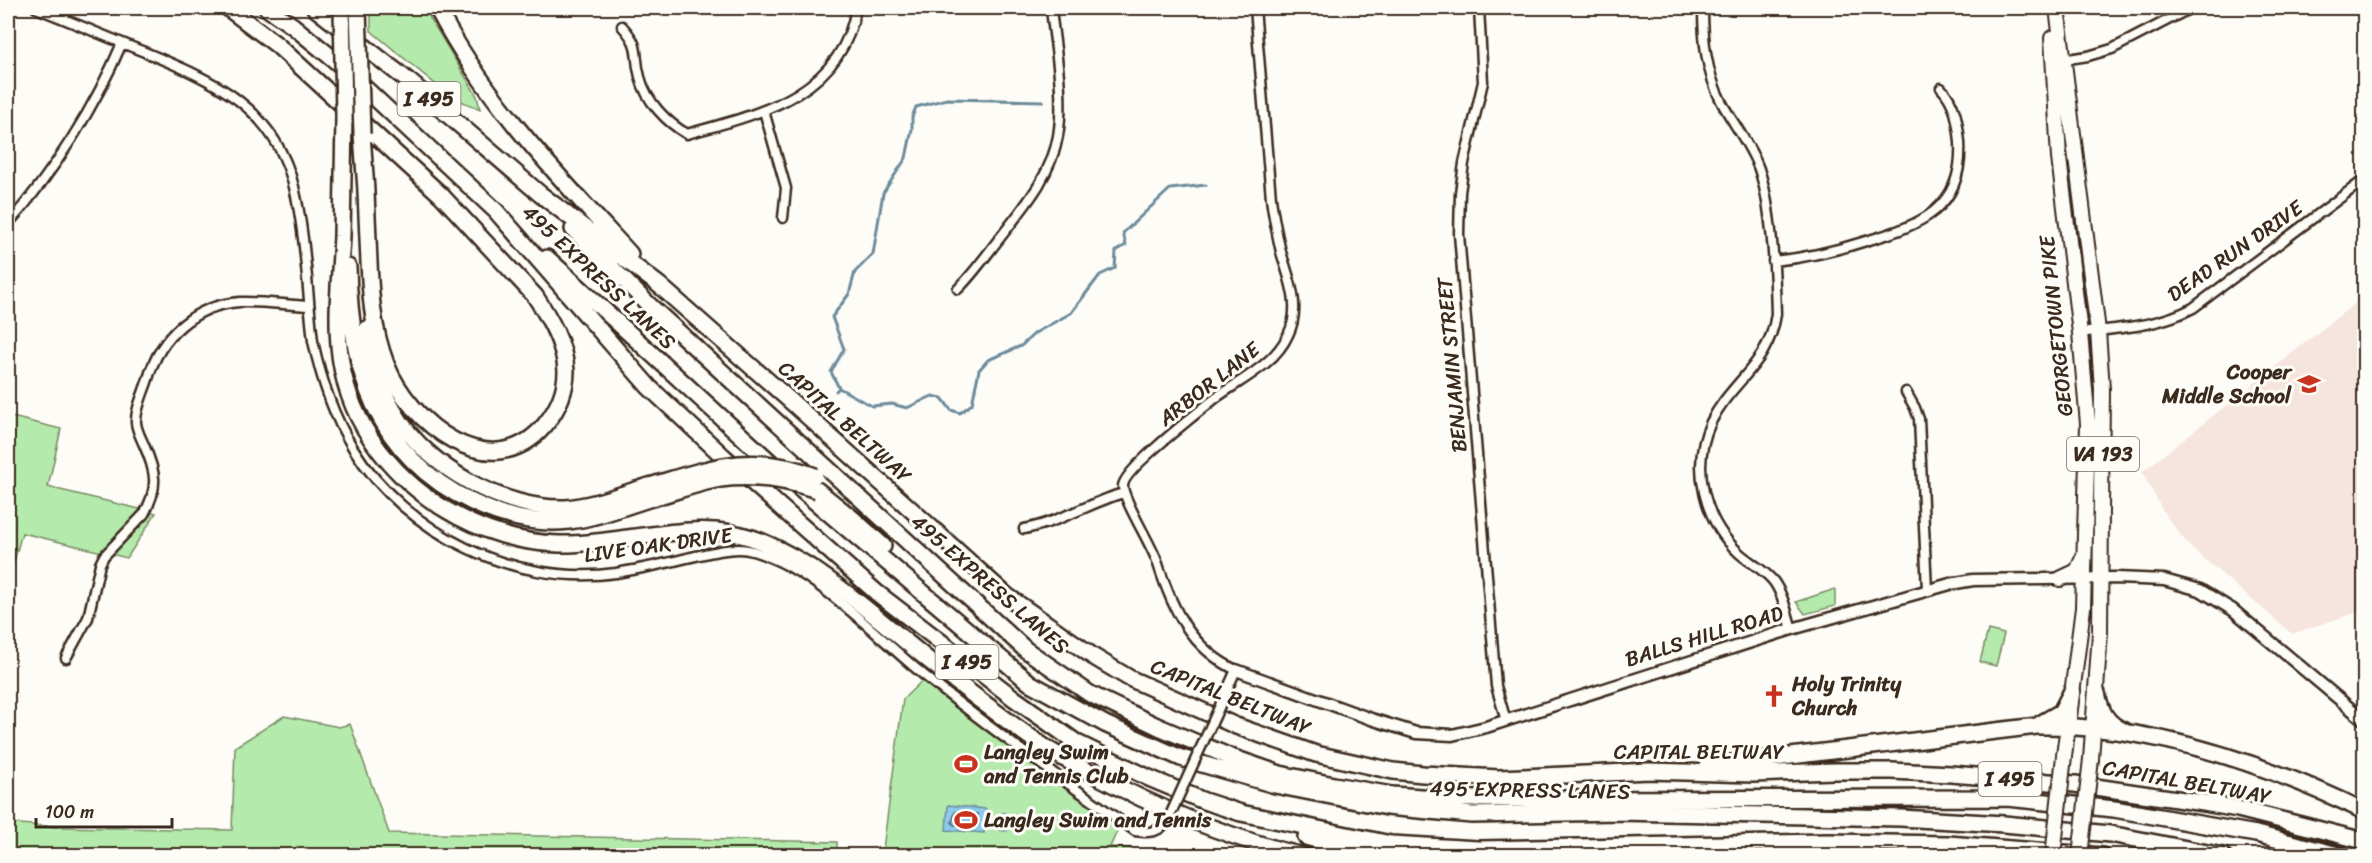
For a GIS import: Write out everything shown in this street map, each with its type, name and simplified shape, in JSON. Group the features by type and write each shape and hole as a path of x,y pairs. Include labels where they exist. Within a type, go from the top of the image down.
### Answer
{"highway":[{"path":"228,8 285,52 441,195 535,296 547,315 559,342 566,371 563,394 554,415 540,432 525,442 494,451 469,448 455,443 435,429 415,410 387,367 373,320 362,134"},
{"name":"I 495","path":"267,8 337,62 496,211 649,387 877,592 1015,699 1077,743 1182,792 1242,813 1391,844 1438,848 1827,842 1948,843 2102,855"},
{"name":"CAPITAL BELTWAY","path":"315,8 411,83 540,194 659,285 803,411 1007,596 1094,657 1160,693 1236,726 1286,744 1348,762 1393,771 1455,777 1499,778 1649,771 1753,774 1892,771 2075,784 2238,809 2364,841"},
{"path":"342,8 348,290 351,333 360,369 374,406 398,444 421,470 450,491 484,508 512,517 541,522 570,521 737,463 792,467 856,509 955,598 1026,650"},
{"path":"358,8 365,319 370,351 396,416 426,451 463,480 501,497 534,505 565,508 738,477 816,483 1030,683"},
{"path":"438,8 473,69 507,116 532,147 659,285"},
{"path":"344,117 342,237 337,292 340,361 353,405 364,427 394,467 423,494 482,529 539,543 576,544 671,531 720,530 779,549 825,577 942,671 1049,750 1164,810 1277,849 1302,855"},
{"name":"495 EXPRESS LANES","path":"540,194 650,306 1026,650 1090,694 1159,727 1228,756 1280,774 1392,795 1512,800 1644,797 2007,798 2123,810 2256,834 2342,855"},
{"name":"495 EXPRESS LANES","path":"496,211 792,482 1030,683 1105,724 1181,758 1275,785 1387,807 1472,815 1618,812 1900,818 2004,824 2110,834 2223,855"},
{"path":"2037,726 2061,712 2072,691"},
{"path":"2097,693 2105,718 2114,726 2133,735"},
{"path":"1649,771 2037,726 2066,726 2133,735 2181,745 2296,780 2364,811"},
{"path":"1242,813 1304,837 1374,855"}],"main road":[{"name":"GEORGETOWN PIKE","path":"2051,8 2059,158 2080,333 2088,424 2085,579 2066,726 2053,855"},
{"name":"GEORGETOWN PIKE","path":"2056,8 2098,331 2102,389 2100,633 2094,729 2080,855"},
{"path":"2060,579 2077,571 2081,565 2086,544"}],"street":[{"name":"LIVE OAK DRIVE","path":"36,8 197,74 228,91 250,109 270,133 279,148 294,188 313,341 332,408 349,441 380,483 417,518 438,532 480,554 503,562 519,567 565,574 618,572 738,549 773,558 801,573 914,667 1015,745 1135,831 1150,833 1162,828 1167,822 1236,670"},
{"path":"622,26 632,37 637,48 639,77 645,91 672,126 687,134 764,111 804,90 828,68 843,47 856,8"},
{"path":"958,289 1020,212 1041,182 1052,160 1060,118 1051,8"},
{"name":"ARBOR LANE","path":"1123,493 1123,483 1134,466 1217,397 1265,364 1282,346 1290,331 1294,295 1277,235 1270,198 1256,8"},
{"name":"BENJAMIN STREET","path":"1479,8 1483,82 1464,163 1460,193 1459,234 1497,686 1506,721"},
{"path":"1703,8 1703,34 1710,72 1722,102 1751,151 1764,184 1773,261 1776,314 1770,341 1756,364 1716,412 1705,440 1701,471 1706,501 1719,529 1739,553 1773,581 1780,593 1792,629"},
{"path":"2062,60 2112,49 2191,8"},
{"path":"8,224 30,197 80,125 107,78 122,43"},
{"path":"1773,261 1804,259 1844,249 1909,228 1933,213 1952,189 1956,178 1960,148 1954,110 1951,101 1941,88"},
{"path":"764,111 786,188 783,218"},
{"name":"DEAD RUN DRIVE","path":"2080,333 2145,325 2179,315 2193,308 2364,180"},
{"path":"66,658 88,618 100,564 104,556 148,507 155,476 136,422 152,365 164,344 192,317 220,305 245,302 309,306"},
{"path":"1906,392 1919,419 1927,590"},
{"path":"1024,529 1056,520 1084,506 1123,493"},
{"name":"BALLS HILL ROAD","path":"1123,493 1150,541 1179,616 1200,646 1219,662 1371,719 1416,733 1452,735 1506,721 1792,629 1927,590 1973,580 2102,578 2164,580 2182,584 2215,598 2233,610 2364,720"}],"shaded area":[{"name":"Cooper Middle School","path":"2364,296 2364,610 2292,634 2189,546 2164,513 2142,472"}],"green space":[{"path":"371,8 424,8 477,96 480,109 451,97 371,31"},
{"path":"8,416 61,429 48,487 156,513 127,558 22,533 11,572 8,571"},
{"path":"1835,589 1835,606 1805,614 1796,602"},
{"path":"1988,630 2004,634 1996,666 1980,662"},
{"name":"Langley Swim and Tennis Club","path":"926,677 1120,825 1110,847 1130,848 1135,852 1160,850 1179,855 882,856 903,699"},
{"path":"284,716 339,727 350,724 389,833 837,842 837,855 8,855 8,823 57,827 232,830 235,747"}],"water":[{"name":"Langley Swim and Tennis","path":"948,805 986,809 984,833 946,830"},
{"path":"1004,813 1010,816 1013,822 1010,828 1004,831 998,828 995,822 998,816"}],"waterway":[{"path":"839,388 831,372 844,349 832,317 849,294 855,272 873,254 883,193 906,158 912,117 916,107 947,99 1043,101"},
{"path":"836,391 839,388 872,406 892,404 907,408 932,396 942,398 951,410 960,413 972,404 979,370 988,360 1021,346 1035,333 1071,313 1100,275 1115,268 1116,251 1126,245 1123,233 1170,189 1206,185"}],"place":[{"name":"Cooper Middle School","path":"2309,384"},
{"name":"Holy Trinity Church","path":"1774,696"},
{"name":"Langley Swim and Tennis Club","path":"966,764"},
{"name":"Langley Swim and Tennis","path":"966,820"}]}
